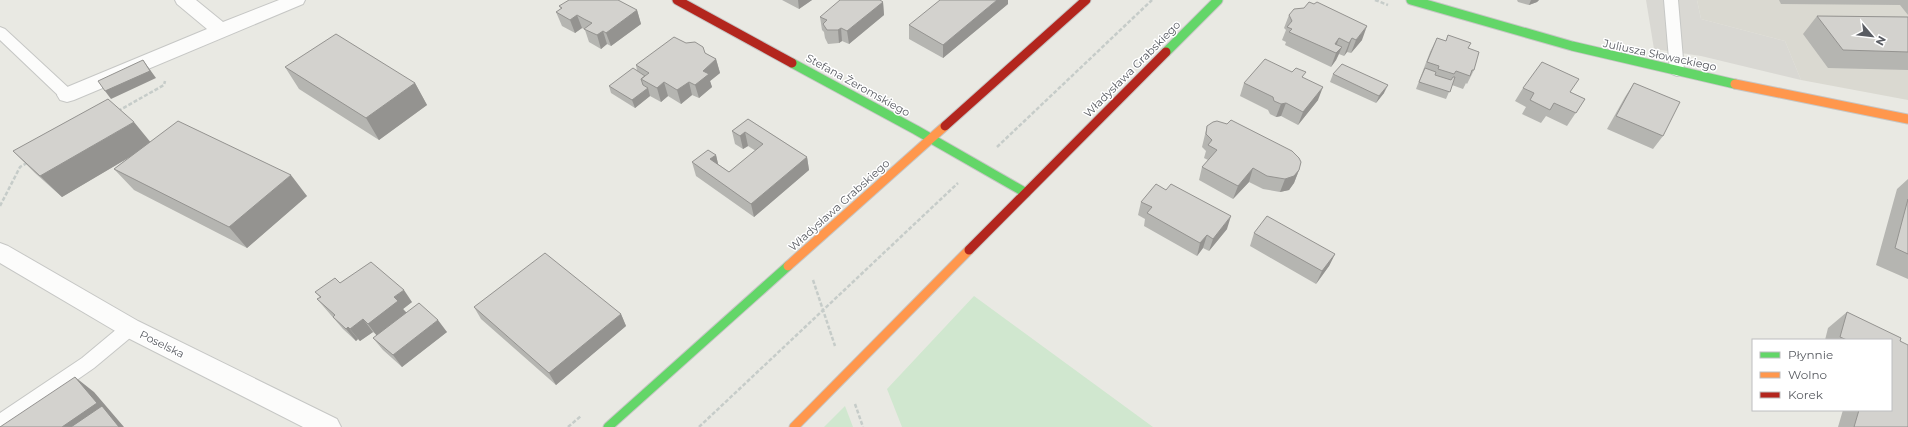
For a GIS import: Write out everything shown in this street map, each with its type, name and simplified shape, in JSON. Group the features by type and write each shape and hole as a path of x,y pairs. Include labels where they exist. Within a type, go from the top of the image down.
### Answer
{"street":[{"path":"184,0 221,30"},
{"path":"67,95 296,0"},
{"name":"Stefana Żeromskiego","path":"677,0 931,139 1026,193"},
{"name":"Władysława Grabskiego","path":"608,427 1086,0"},
{"name":"Władysława Grabskiego","path":"794,427 1218,0"},
{"name":"Juliusza Słowackiego","path":"1411,0 1470,20 1554,43 1908,119"},
{"name":"Poselska","path":"0,252 130,328 328,427"}],"lane":[{"path":"1671,0 1678,70"},
{"path":"0,32 67,95"},
{"path":"0,422 88,363 130,328"}],"path":[{"path":"699,427 824,311 1152,0"},
{"path":"116,112 164,85 171,51"},
{"path":"0,206 20,167 33,159"},
{"path":"803,253 824,311 845,377"},
{"path":"854,401 863,427"}],"shaded area":[{"path":"1646,0 1697,0 1701,19 1785,41 1801,80 1701,56 1654,49"},
{"path":"1697,0 1908,0 1908,100 1801,80 1785,41 1701,19"}],"green space":[{"path":"974,296 1153,427 902,427 887,389"},
{"path":"845,406 853,427 824,427"}],"building":[{"path":"569,0 618,0 637,10 606,33 603,31 597,35 584,29 592,23 577,15 570,20 556,12 562,8 559,6"},
{"path":"840,0 880,0 883,2 847,31 841,28 838,30 827,30 823,24 827,20 820,17"},
{"path":"940,0 997,0 943,45 909,25"},
{"path":"1309,2 1314,4 1317,2 1367,26 1356,40 1352,38 1349,43 1339,38 1335,44 1342,47 1336,53 1289,32 1292,29 1287,27 1292,21 1289,15 1294,9 1304,8"},
{"path":"1817,16 1908,17 1908,52 1843,50"},
{"path":"336,34 415,83 366,118 285,67"},
{"path":"1448,35 1471,43 1468,48 1479,52 1474,70 1472,70 1470,76 1456,71 1454,74 1438,69 1439,66 1427,62 1437,38 1446,41"},
{"path":"674,37 686,43 695,42 703,47 705,53 716,59 703,71 709,74 695,85 689,82 677,90 664,82 657,88 641,79 649,73 636,65"},
{"path":"1265,59 1292,72 1296,68 1306,72 1302,77 1323,87 1303,112 1286,103 1281,104 1274,101 1273,97 1244,83"},
{"path":"143,60 150,71 105,91 98,81"},
{"path":"1542,62 1579,79 1570,92 1585,99 1576,113 1554,103 1550,110 1530,100 1534,93 1523,88"},
{"path":"1342,64 1388,85 1379,96 1333,74"},
{"path":"633,68 645,76 641,79 643,85 648,88 632,100 609,86"},
{"path":"1425,68 1436,72 1435,75 1451,80 1455,77 1450,92 1419,82"},
{"path":"1634,83 1680,102 1663,136 1616,116"},
{"path":"108,99 134,122 40,176 13,151"},
{"path":"748,119 807,157 751,204 692,162 708,150 716,155 710,159 729,172 763,144 745,132 740,136 732,131"},
{"path":"1231,120 1292,151 1301,162 1299,170 1294,176 1285,179 1267,176 1253,168 1238,186 1202,167 1217,150 1208,145 1212,140 1206,134 1207,126 1217,121 1227,124"},
{"path":"178,121 291,175 229,227 114,169"},
{"path":"1156,184 1166,190 1171,184 1231,216 1213,239 1207,235 1200,243 1147,213 1152,207 1141,202"},
{"path":"1908,199 1908,254 1895,248"},
{"path":"1267,216 1335,254 1322,271 1254,233"},
{"path":"545,253 621,314 549,373 474,307"},
{"path":"371,262 404,290 394,297 398,301 368,324 363,319 350,329 348,327 346,329 333,317 335,315 317,299 321,297 315,292 335,278 340,283"},
{"path":"419,303 438,320 393,355 373,338"},
{"path":"1847,312 1901,338 1900,341 1908,345 1908,427 1854,427 1859,411 1892,411 1892,339 1845,339 1840,337"},
{"path":"75,377 97,403 62,427 0,427"},
{"path":"102,406 119,427 71,427"}],"traffic: fast":[{"path":"1166,52 1218,0"},
{"path":"1411,0 1572,46 1735,84"},
{"path":"792,63 916,130 1026,193"},
{"path":"608,427 788,266"}],"traffic: slow":[{"path":"1735,84 1908,119"},
{"path":"788,266 945,126"},
{"path":"794,427 969,250"}],"traffic: jam":[{"path":"677,0 792,63"},
{"path":"945,126 1086,0"},
{"path":"969,250 1166,52"}]}
